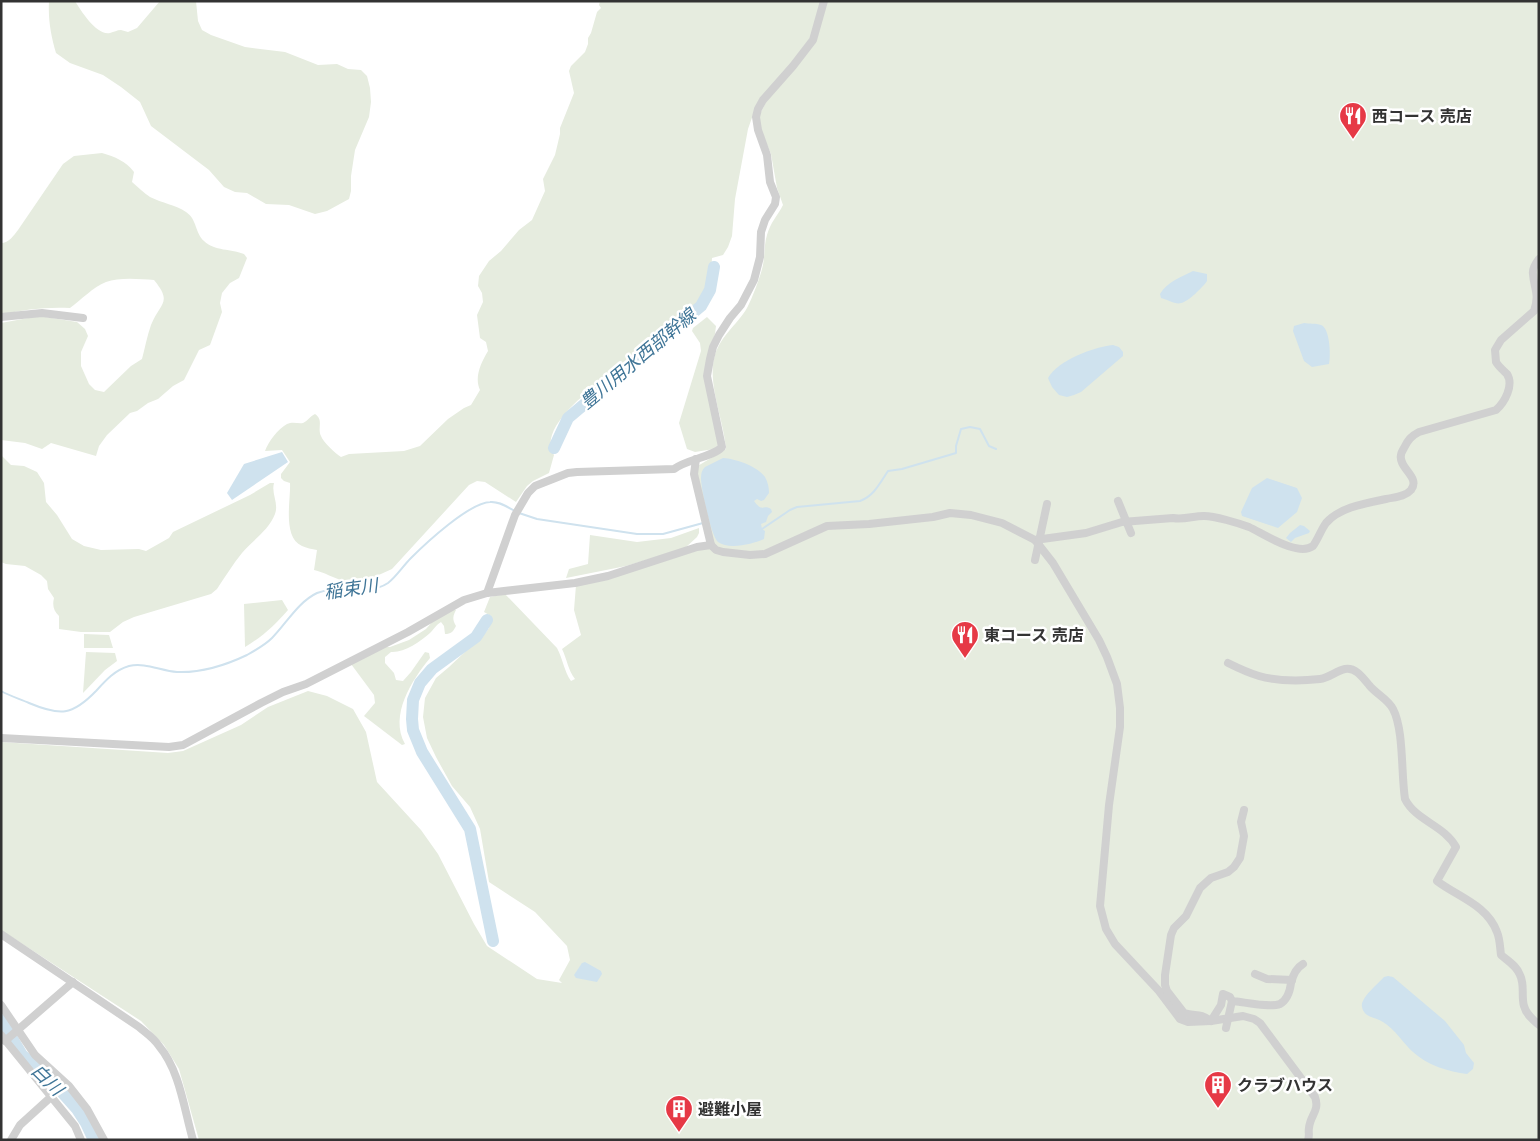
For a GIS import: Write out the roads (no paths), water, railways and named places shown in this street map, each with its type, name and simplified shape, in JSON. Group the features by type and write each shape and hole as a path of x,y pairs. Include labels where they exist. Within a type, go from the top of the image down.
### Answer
{"street":[{"path":"486,593 518,507 528,492 535,486 568,473 674,469 687,461 716,452 722,447 708,376 710,359 719,334 741,305 754,280 760,257 761,232 765,220 776,204 776,198 770,182 767,155 758,130 756,117 758,108 813,40 824,1"},
{"path":"1035,540 1086,533 1122,522 1206,516 1249,527 1268,538 1298,549 1307,550 1327,523 1345,510 1370,502 1404,495 1411,490 1413,480 1402,463 1401,456 1413,435 1499,408 1506,396 1509,378 1496,362 1495,350 1501,340 1534,311 1536,307 1538,290 1532,275 1539,259"},
{"path":"1,317 42,313 83,318"},
{"path":"696,459 694,474 710,545 716,550 723,552 750,555 764,554 827,526 869,524 950,513 971,515 1002,523 1035,540 1052,563 1099,640 1117,684 1120,726 1100,896 1101,915 1106,929 1115,944 1159,991 1180,1019 1188,1022 1211,1021 1243,1016 1260,1023 1317,1103 1309,1128 1310,1135 1308,1140"},
{"path":"1118,501 1131,533"},
{"path":"1035,560 1047,504"},
{"path":"1,738 169,747 183,745 261,703 283,692 306,684 408,632 464,600 486,593 576,583 608,576 696,547 710,545"},
{"path":"1228,663 1260,677 1294,680 1321,679 1345,669 1351,669 1359,674 1374,692 1392,707 1400,739 1405,799 1409,807 1443,830 1456,846 1437,882 1474,903 1493,923 1498,933 1501,955 1514,966 1520,975 1524,988 1524,1007 1527,1013 1539,1025"},
{"path":"1211,1021 1199,1014 1184,1013 1167,991 1164,975 1172,931 1186,916 1200,888 1211,878 1228,872 1240,858 1244,836 1241,822 1244,810"},
{"path":"1,934 139,1027 159,1045 174,1072 192,1140"},
{"path":"1211,1021 1221,1005 1223,994 1230,997 1232,1001 1275,1005 1282,1003 1287,997 1297,968 1303,964"},
{"path":"1254,974 1268,979 1292,980"},
{"path":"73,982 17,1029 2,1038 52,1096 75,1126 81,1140"},
{"path":"1226,1028 1232,1001"},
{"path":"1,1005 35,1055 69,1086 87,1109 104,1140"},
{"path":"11,1140 20,1126 52,1096"}],"water":[{"path":"1193,271 1207,274 1207,281 1191,297 1179,303 1161,298 1160,294 1166,286"},
{"path":"1304,323 1319,324 1324,327 1329,343 1329,364 1312,367 1304,361 1293,331 1294,326"},
{"path":"1113,345 1119,347 1123,352 1123,356 1081,392 1067,397 1059,395 1052,387 1048,378 1053,371 1068,360 1096,348"},
{"path":"282,452 288,462 232,500 227,493 244,464"},
{"path":"723,458 752,466 766,479 769,493 764,500 757,499 754,501 759,507 771,509 772,512 766,522 761,524 762,529 765,531 764,539 754,543 728,546 718,542 715,538 701,484 701,475 705,467"},
{"path":"1267,478 1297,488 1302,498 1297,512 1278,528 1242,516 1241,512 1252,488"},
{"path":"1300,525 1310,531 1309,533 1295,538 1291,542 1286,538"},
{"path":"585,962 601,971 602,974 597,982 576,978 574,975 582,963"},
{"path":"1384,977 1393,977 1445,1021 1464,1045 1466,1053 1474,1063 1473,1069 1467,1074 1453,1072 1431,1064 1413,1052 1387,1025 1363,1011 1362,1003 1370,991"}],"waterway":[{"name":"豊川用水西部幹線","path":"554,448 568,418 701,306 710,290 714,267"},
{"path":"762,529 797,507 865,499 873,492 888,471 902,469 956,453 961,429 970,427 980,429 989,446 996,449"},
{"name":"稲束川","path":"1,691 57,712 80,705 111,676 129,666 141,665 177,672 213,668 247,655 266,643 304,602 317,593 334,590 371,589 388,583 427,543 471,509 481,504 497,502 515,511"},
{"name":"稲束川","path":"519,513 537,519 637,534 663,534 703,523"},
{"name":"豊川用水西部幹線","path":"487,620 476,637 432,669 420,683 413,700 412,719 413,730 422,752 470,829 493,941"},
{"name":"白川","path":"1,1020 22,1055 61,1091 77,1109 94,1140"}],"place":[{"name":"西コース 売店","path":"1353,140"},
{"name":"東コース 売店","path":"965,659"},
{"name":"クラブハウス","path":"1218,1109"},
{"name":"避難小屋","path":"679,1133"}]}
